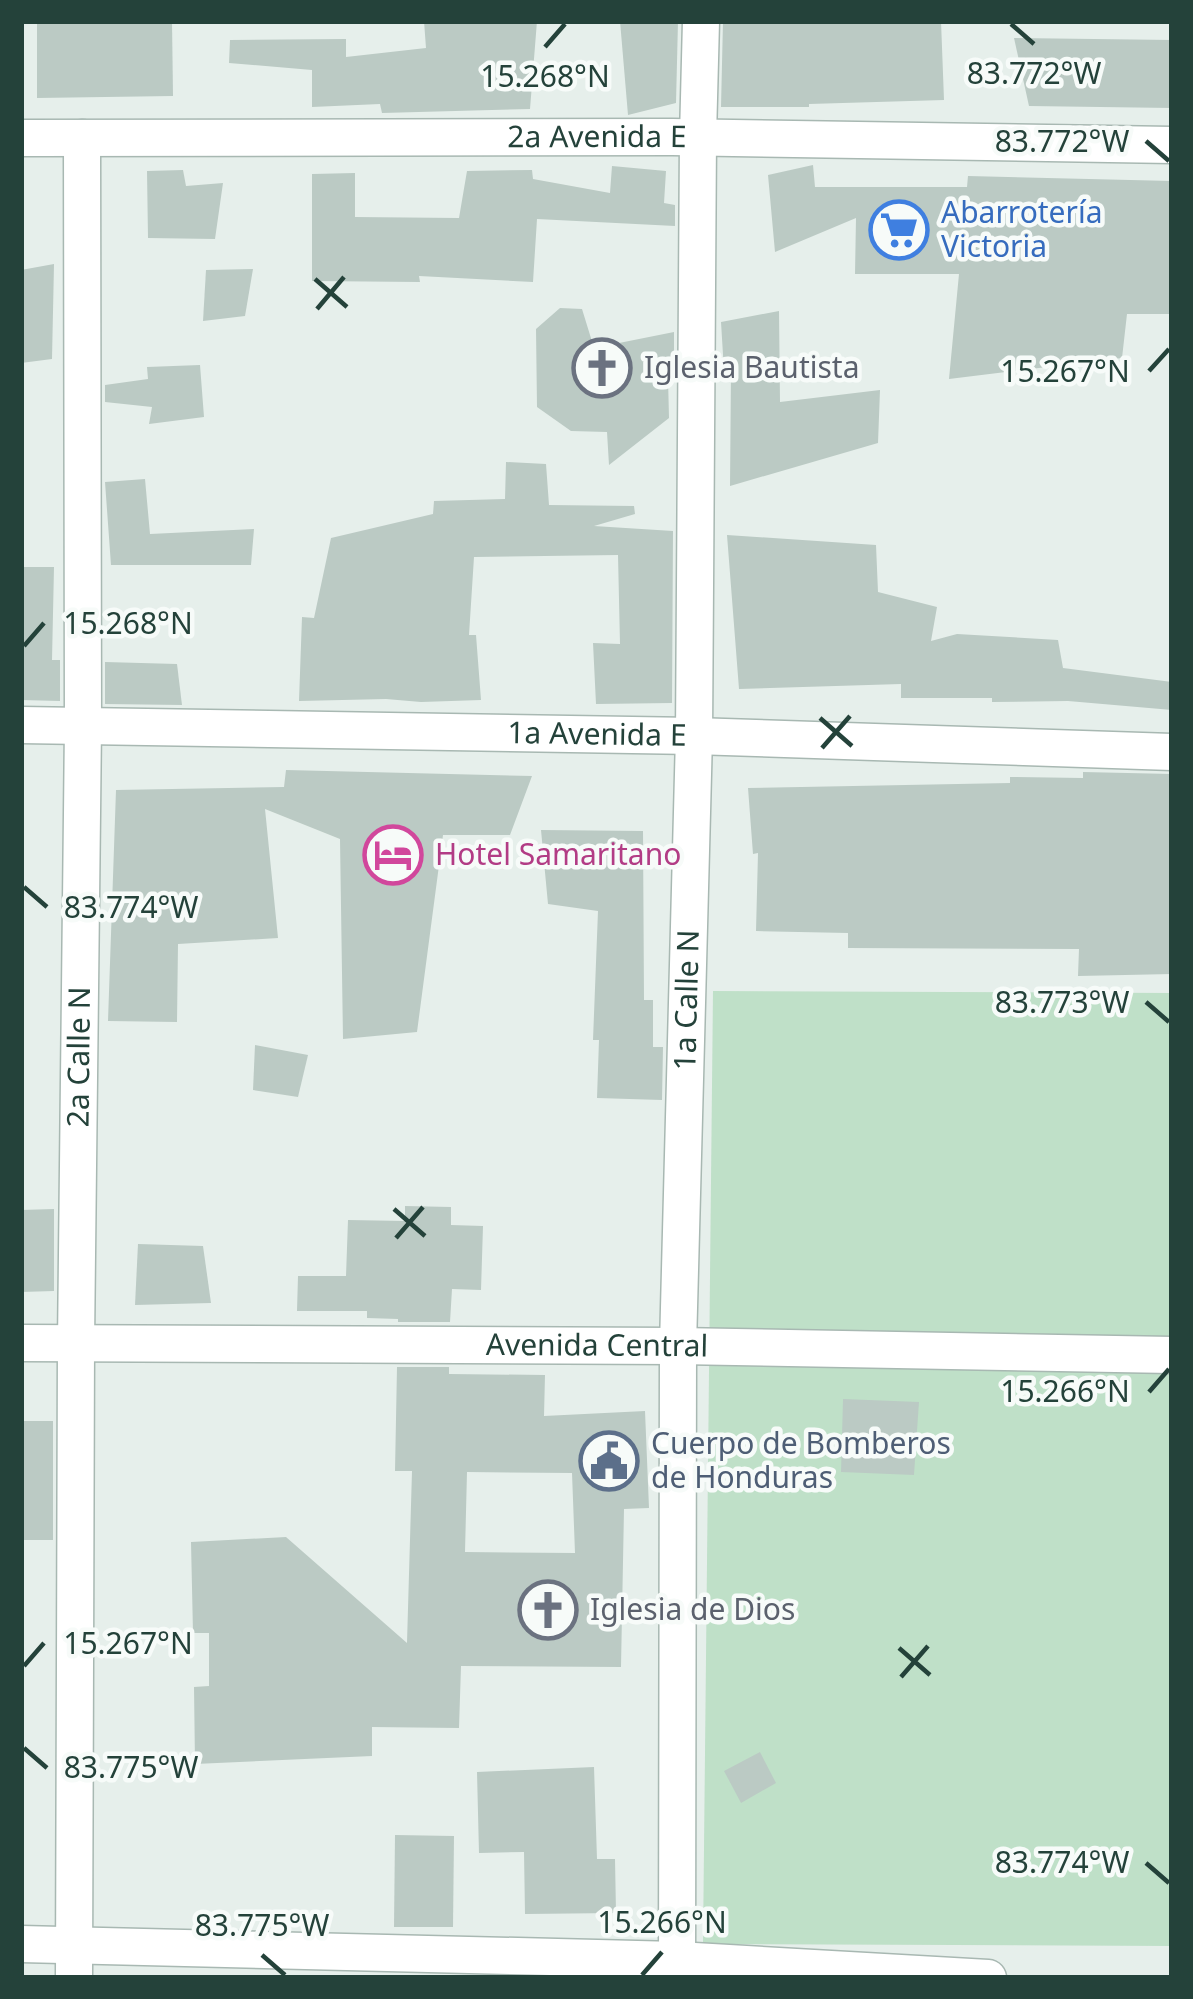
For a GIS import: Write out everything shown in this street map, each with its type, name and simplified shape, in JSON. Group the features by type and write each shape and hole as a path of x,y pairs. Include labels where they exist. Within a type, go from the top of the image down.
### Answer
{"street":[{"name":"1a Calle N","path":"677,1969 678,1346 694,736 701,21"},
{"name":"2a Avenida E","path":"21,138 698,137 1172,145"},
{"name":"2a Calle N","path":"74,1961 82,138"},
{"name":"1a Avenida E","path":"21,725 694,736 1172,752"},
{"name":"Avenida Central","path":"21,1343 678,1346 1172,1355"},
{"path":"21,1943 74,1961 988,1978"}],"green space":[{"path":"713,991 1172,993 1172,1946 703,1944"}],"building":[{"path":"37,21 172,21 173,96 37,98"},
{"path":"424,21 537,21 530,109 382,113 380,104 312,107 312,70 229,63 230,40 346,39 346,57 426,48"},
{"path":"620,21 678,21 676,103 628,115"},
{"path":"723,21 941,21 944,100 721,107"},
{"path":"1014,38 1172,40 1172,108 1029,106"},
{"path":"813,165 815,187 967,187 968,176 1172,181 1172,314 1127,314 1122,358 949,379 959,274 855,274 856,218 775,252 768,175"},
{"path":"612,166 666,171 664,203 675,205 675,226 537,219 533,282 419,276 420,282 312,281 312,174 355,173 355,217 459,218 467,171 532,170 533,179 610,193"},
{"path":"183,170 186,186 223,183 215,239 148,238 147,171"},
{"path":"54,264 52,359 21,363 21,270"},
{"path":"253,269 245,316 203,321 206,270"},
{"name":"Iglesia Bautista","path":"560,308 582,309 594,348 674,332 669,418 609,465 607,432 571,431 537,407 536,329"},
{"path":"779,311 780,402 880,390 878,443 730,486 731,370 724,371 721,322"},
{"path":"200,365 204,417 149,424 152,407 105,402 105,385 148,379 147,367"},
{"path":"506,462 546,464 549,505 634,506 635,514 594,526 673,531 672,703 596,704 593,643 620,644 618,555 474,557 469,635 476,635 481,700 299,701 302,617 314,618 331,538 433,514 434,501 505,499"},
{"path":"145,479 150,534 254,529 251,565 111,565 105,482"},
{"path":"727,535 876,545 878,592 937,607 931,641 957,634 1058,640 1063,668 1172,682 1172,710 1068,701 901,698 901,684 739,689"},
{"path":"21,567 54,567 52,660 60,660 60,701 21,700"},
{"path":"105,662 177,664 182,705 105,704"},
{"path":"286,770 532,776 510,835 443,835 417,1032 343,1039 340,839 265,809 278,938 178,944 177,1022 108,1021 116,790 284,787"},
{"path":"1083,772 1172,774 1172,974 1078,976 1079,949 848,948 848,933 756,931 758,853 753,854 748,788 1010,783 1010,777 1083,778"},
{"path":"541,830 643,831 644,1000 653,1000 653,1047 663,1047 662,1100 597,1098 599,1040 593,1040 598,911 548,904"},
{"path":"255,1045 308,1055 298,1097 253,1090"},
{"path":"405,1206 451,1207 451,1225 483,1226 481,1290 452,1289 450,1322 367,1318 367,1311 297,1311 298,1276 346,1276 348,1220 405,1221"},
{"path":"54,1209 54,1291 21,1292 21,1210"},
{"path":"138,1244 203,1246 211,1303 135,1305"},
{"path":"397,1367 449,1367 449,1374 545,1375 544,1416 645,1411 649,1508 624,1509 621,1667 461,1666 459,1728 372,1727 372,1756 195,1764 194,1687 209,1686 209,1633 193,1633 191,1542 286,1537 407,1643 412,1471 395,1471","holes":["467,1472 572,1473 575,1553 465,1552"]},
{"path":"843,1399 919,1402 914,1475 841,1472"},
{"path":"21,1421 53,1421 53,1540 21,1540"},
{"path":"760,1752 776,1783 741,1803 724,1771"},
{"path":"594,1767 597,1859 615,1859 616,1913 525,1914 524,1852 479,1853 477,1772"},
{"path":"395,1835 454,1836 453,1927 394,1927"}],"place":[{"name":"Abarrotería Victoria","path":"899,230"},
{"name":"Iglesia Bautista","path":"602,368"},
{"name":"Hotel Samaritano","path":"393,855"},
{"name":"Cuerpo de Bomberos de Honduras","path":"609,1461"},
{"name":"Iglesia de Dios","path":"548,1610"}]}
